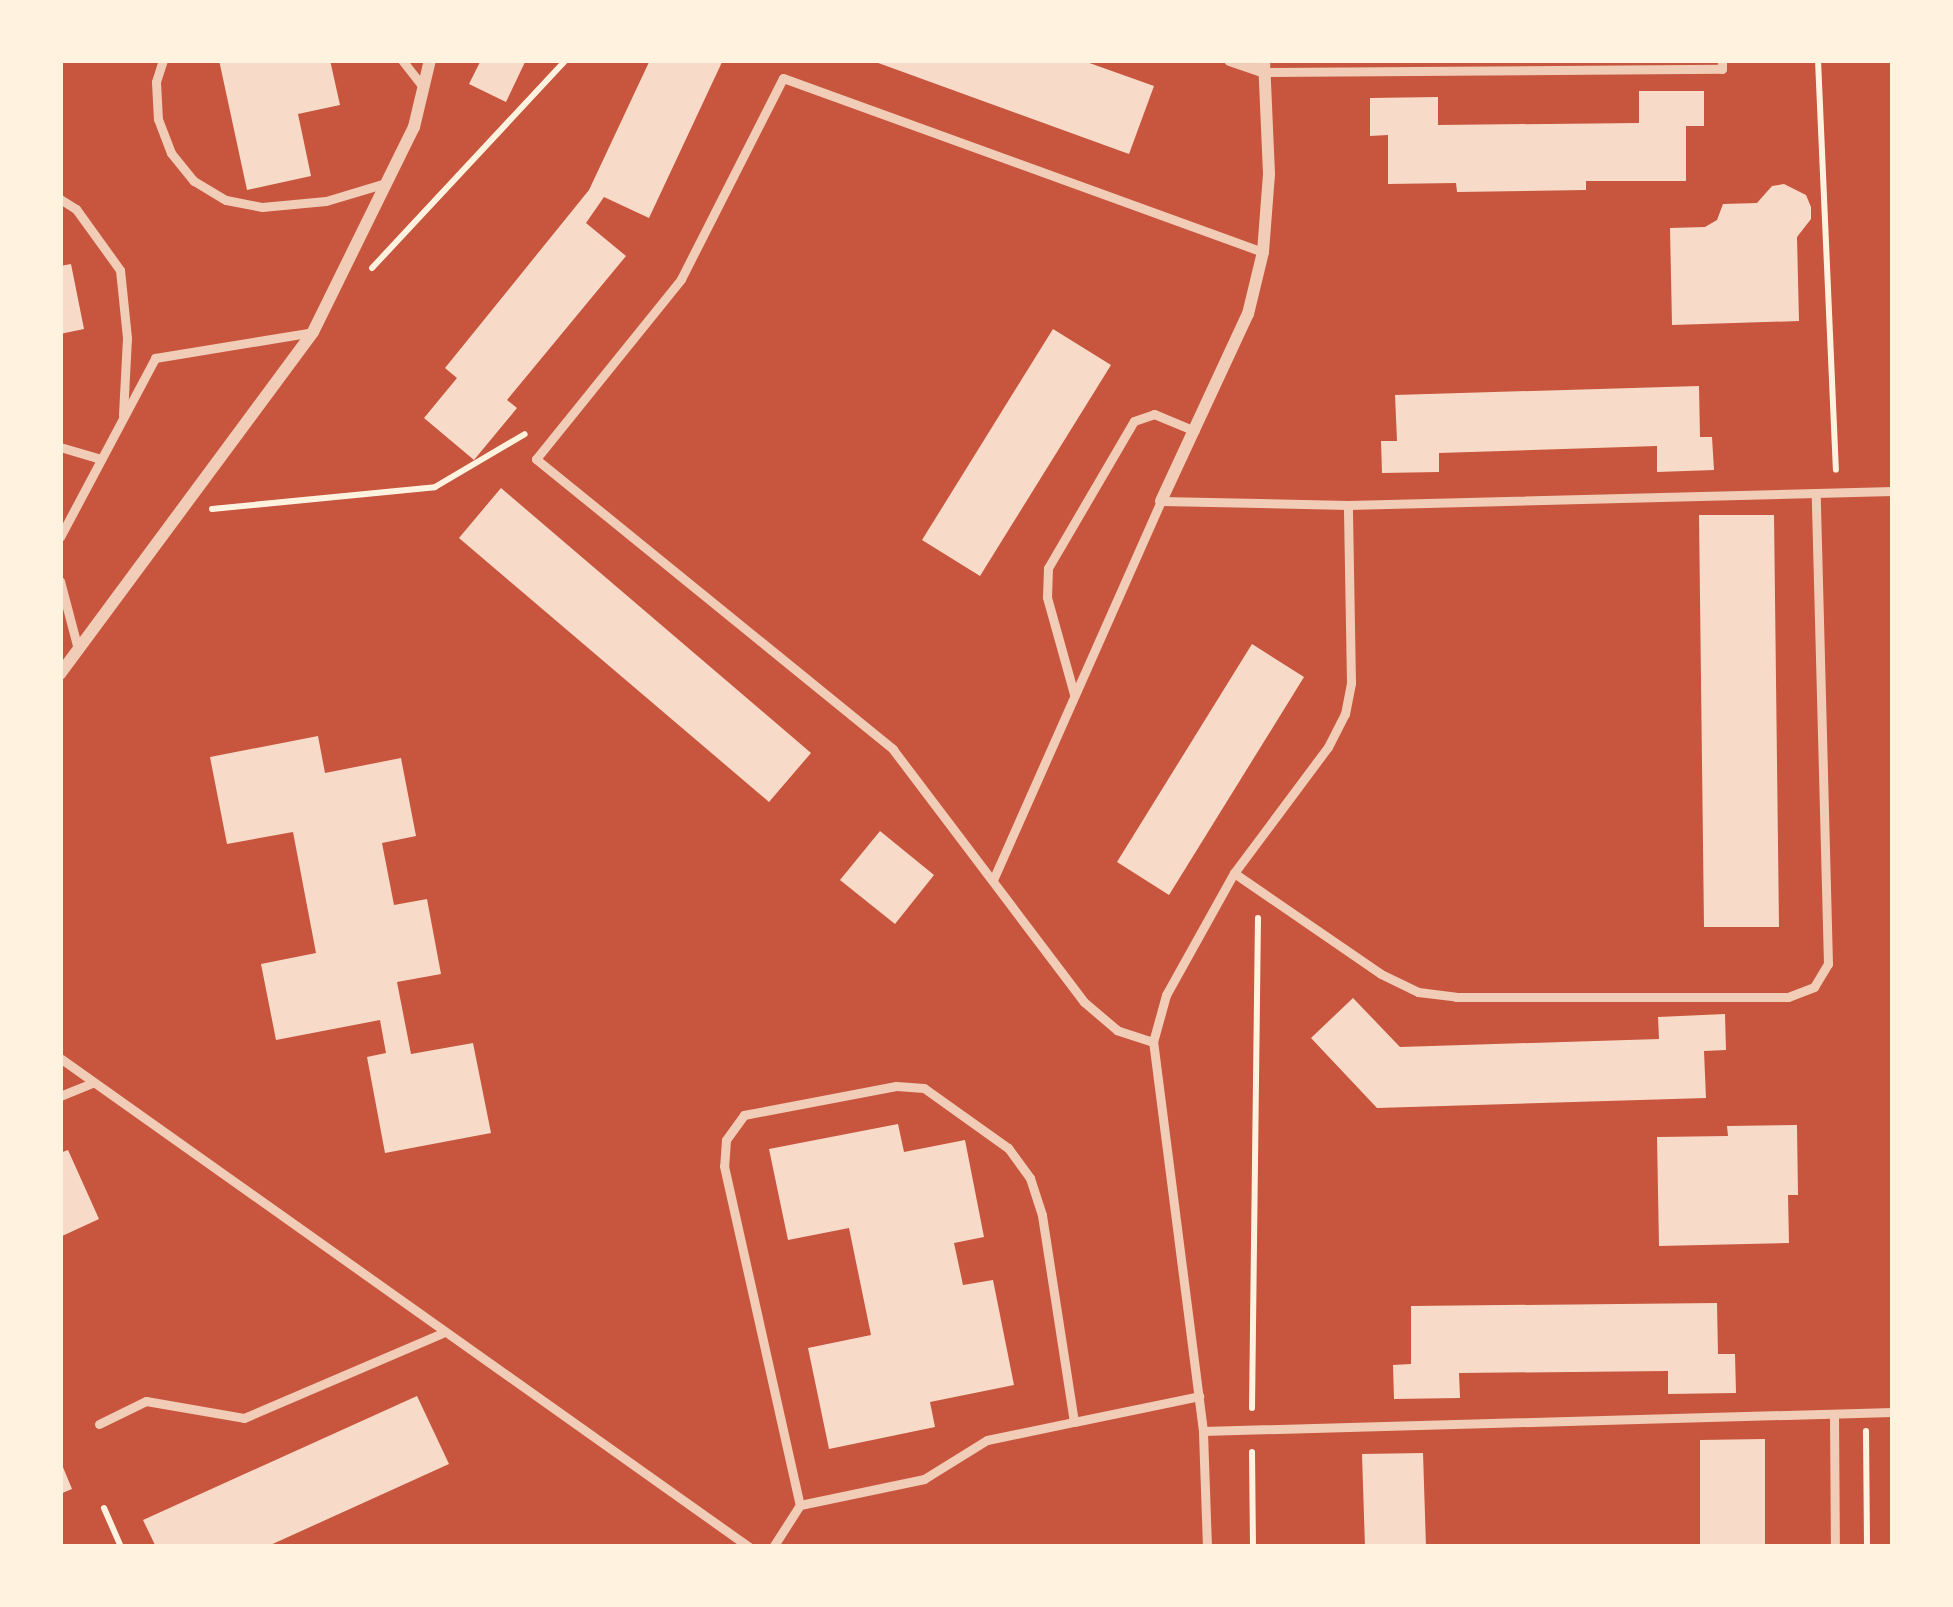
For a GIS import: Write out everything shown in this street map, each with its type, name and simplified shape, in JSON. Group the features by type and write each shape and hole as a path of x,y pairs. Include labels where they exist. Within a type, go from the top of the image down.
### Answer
{"street":[{"path":"60,674 313,332 414,127 430,60"},
{"path":"1161,501 1248,314 1263,252 1269,174 1264,66 1230,60"}],"lane":[{"path":"163,60 156,82 158,119 171,153 194,182 226,200 262,207 326,201 386,183"},
{"path":"402,60 423,87"},
{"path":"1264,66 1722,69 1722,60"},
{"path":"1154,1042 1117,1030 1084,1002 893,749 536,460 681,279 783,78 1263,252"},
{"path":"60,199 76,209 120,270 127,338 122,420"},
{"path":"60,537 154,358 313,332"},
{"path":"1074,694 1047,597 1048,568 1134,421 1154,414 1195,431"},
{"path":"60,447 101,459"},
{"path":"993,880 1161,501 1348,505 1893,491"},
{"path":"1234,873 1418,992 1456,997 1788,998 1814,987 1828,964 1816,496"},
{"path":"1207,1547 1203,1431 1154,1042 1166,995 1234,873 1328,747 1345,714 1351,683 1348,505"},
{"path":"60,580 78,649"},
{"path":"60,1058 748,1547"},
{"path":"60,1096 92,1083"},
{"path":"800,1505 724,1166 726,1140 744,1115 896,1086 924,1088 1008,1148 1030,1178 1042,1214 1074,1421"},
{"path":"99,1424 146,1401 244,1418 442,1333"},
{"path":"772,1547 800,1505 924,1479 987,1440 1199,1396"},
{"path":"1203,1431 1893,1412"},
{"path":"1834,1415 1835,1547"}],"path":[{"path":"360,281 566,60"},
{"path":"1818,60 1838,495"},
{"path":"179,513 435,488 528,432"},
{"path":"1253,1547 1259,890"},
{"path":"1866,1414 1867,1547"},
{"path":"104,1508 121,1547"}],"building":[{"path":"219,60 330,60 340,105 298,114 311,176 247,190"},
{"path":"481,60 526,60 506,102 469,84"},
{"path":"650,60 723,60 649,218 604,197 586,223 626,256 507,400 517,408 474,460 424,418 457,378 445,368 589,190"},
{"path":"870,60 1081,60 1154,86 1129,154"},
{"path":"1639,91 1704,91 1704,126 1686,126 1686,181 1586,181 1586,190 1457,192 1456,183 1388,184 1388,135 1370,136 1370,98 1438,97 1438,125 1639,123"},
{"path":"1784,184 1806,195 1811,207 1811,219 1797,237 1799,321 1672,325 1670,228 1705,227 1717,220 1723,204 1757,203 1772,186"},
{"path":"71,264 84,329 60,334 60,266"},
{"path":"1053,329 1111,365 980,576 922,540"},
{"path":"1699,386 1700,437 1712,437 1714,470 1657,472 1657,446 1439,453 1439,472 1382,473 1381,441 1397,441 1395,395"},
{"path":"501,488 811,753 769,802 459,538"},
{"path":"1699,515 1774,515 1779,927 1704,927"},
{"path":"1252,644 1304,677 1169,895 1117,862"},
{"path":"318,736 325,773 401,758 416,836 382,843 394,905 427,899 441,974 397,982 411,1054 473,1043 491,1133 385,1153 367,1057 386,1053 380,1020 276,1040 261,964 316,953 293,832 227,844 210,757"},
{"path":"880,831 934,875 895,924 840,880"},
{"path":"1353,998 1400,1047 1659,1039 1658,1017 1725,1014 1726,1050 1704,1051 1706,1098 1377,1108 1311,1038"},
{"path":"898,1124 904,1152 965,1140 984,1237 954,1243 963,1285 993,1280 1014,1385 930,1402 935,1427 829,1449 808,1348 871,1335 849,1228 788,1240 769,1149"},
{"path":"1797,1125 1798,1195 1788,1195 1789,1243 1659,1246 1657,1137 1728,1136 1727,1126"},
{"path":"68,1150 99,1219 60,1237 60,1153"},
{"path":"1717,1303 1718,1354 1735,1354 1736,1393 1668,1394 1668,1371 1459,1373 1460,1398 1394,1399 1393,1365 1411,1364 1411,1306"},
{"path":"417,1396 449,1464 266,1547 156,1547 143,1520"},
{"path":"1765,1439 1765,1547 1700,1547 1700,1440"},
{"path":"1423,1453 1426,1547 1365,1547 1362,1454"},
{"path":"60,1460 72,1489 60,1494"}]}
